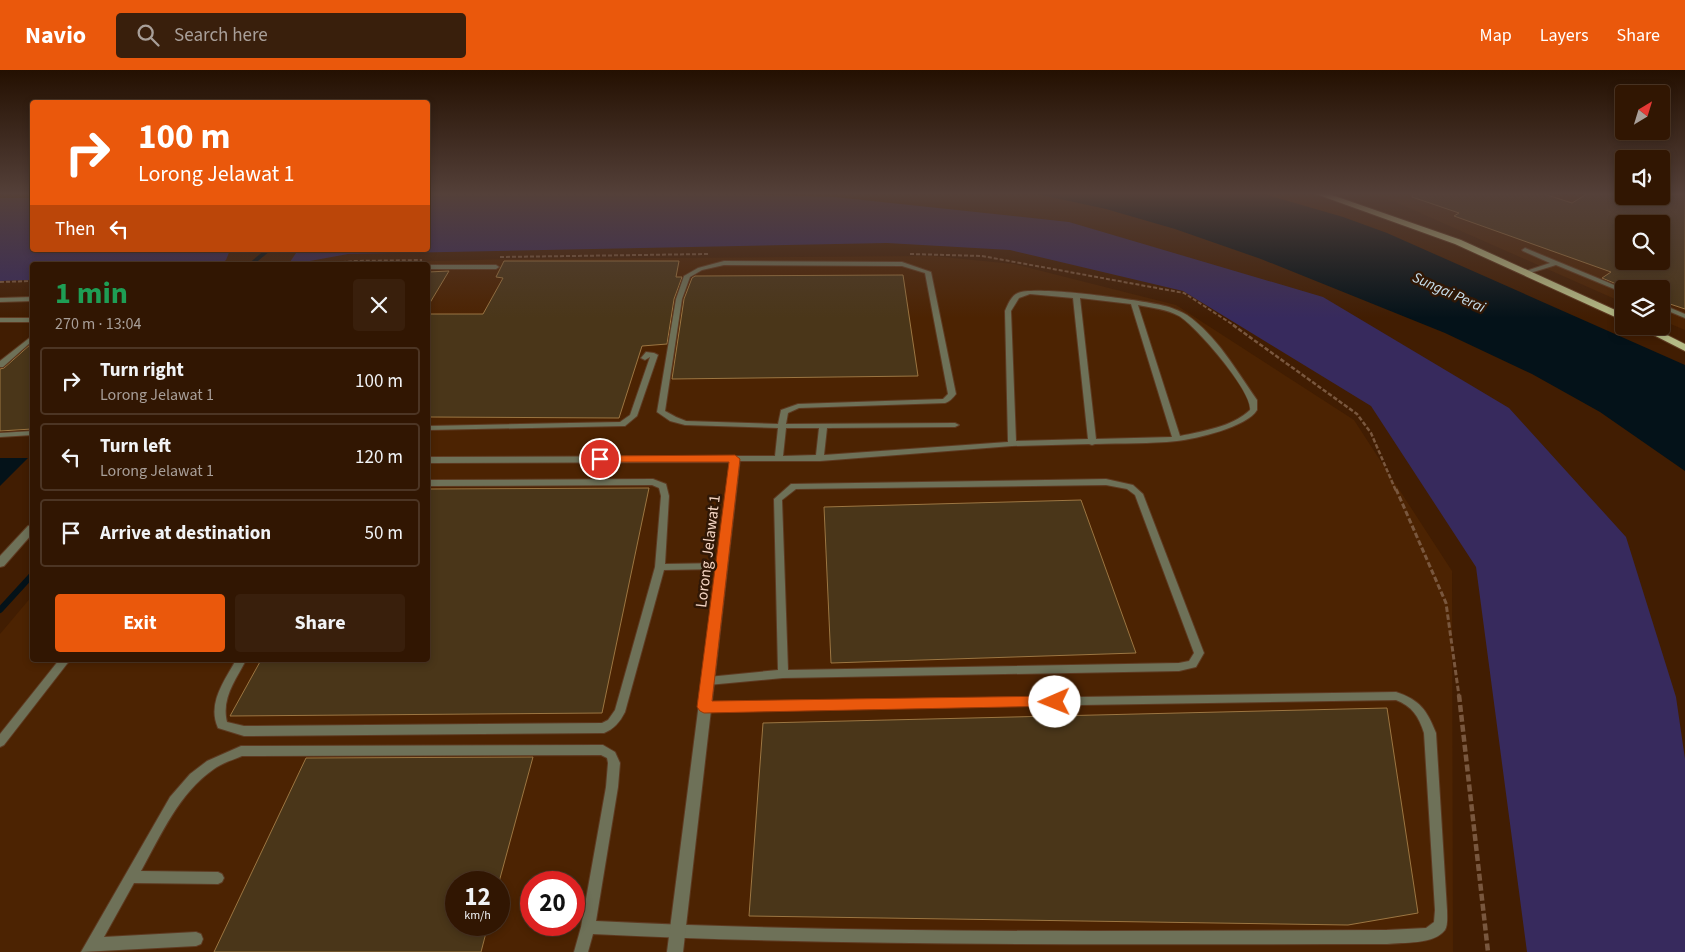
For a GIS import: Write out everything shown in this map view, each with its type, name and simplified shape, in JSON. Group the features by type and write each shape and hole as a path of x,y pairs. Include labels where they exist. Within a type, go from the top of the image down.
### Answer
{"main road":[{"path":"1438,235 1528,272 1615,314"},
{"path":"1659,335 1685,348"}],"street":[{"path":"0,300 30,299"},
{"path":"430,460 735,459"},
{"name":"Lorong Jelawat 1","path":"675,952 735,459"},
{"path":"0,563 30,530"}],"lane":[{"path":"1525,250 1615,287"},
{"path":"779,458 782,426 784,412 798,406 945,401 950,397 952,394 928,272 902,264 744,263 711,265 687,276 679,299 661,412 672,419 684,423 782,426 823,428 955,425"},
{"path":"1528,272 1555,263"},
{"path":"430,267 496,267"},
{"path":"735,459 820,458 1012,444 1177,439 1200,434 1244,419 1255,408 1253,400 1211,341 1188,320 1169,309 1134,302 1076,296 1020,294 1012,301 1008,311 1012,444"},
{"path":"1076,296 1092,442"},
{"path":"1134,302 1177,439"},
{"path":"1670,310 1685,316"},
{"path":"0,320 30,320"},
{"path":"0,365 30,340"},
{"path":"430,428 622,424 633,416 654,355 649,354 646,358"},
{"path":"820,458 823,428"},
{"path":"0,435 30,433"},
{"path":"241,662 223,693 218,712 222,725 244,731 604,728 612,723 620,712 660,567 663,486 653,482 430,483"},
{"path":"708,681 783,674 1179,667 1192,664 1199,653 1139,494 1130,487 1106,482 794,486 778,499 783,674"},
{"path":"660,567 722,566"},
{"path":"0,742 63,662"},
{"path":"588,927 716,935 1387,937 1428,934 1440,926 1441,910 1430,733 1423,714 1417,705 1396,696 704,707"},
{"path":"90,948 174,801 194,778 211,764 241,751 604,750 611,755 614,762 588,927 581,952"},
{"path":"130,877 218,878"},
{"path":"90,948 196,939"}],"path":[{"path":"496,258 713,254"},
{"path":"907,254 982,256 1184,294 1202,303 1357,414 1371,432 1446,603 1456,671 1488,952"},
{"path":"344,262 429,259"},
{"path":"0,282 30,281"}],"shaded area":[{"path":"0,235 30,235 30,252 229,252 223,262 30,262 30,280 0,281"},
{"path":"430,235 1114,235 1323,297 1509,408 1626,537 1676,697 1685,759 1685,952 1527,952 1476,567 1371,406 1183,291 1010,250 887,243 348,254 304,262 290,262 297,252 430,252"},
{"path":"1470,235 1615,235 1615,270 1670,270 1670,235 1685,235 1685,330 1670,324 1670,280 1615,280 1615,299"},
{"path":"933,256 1014,264 1176,305 1354,420 1452,571 1453,952 0,952 0,634 30,598 30,662 430,662 430,262 398,262 512,259"}],"water":[{"name":"Sungai Perai","path":"1193,235 1392,235 1685,365 1685,471 1600,412 1532,374 1445,333 1261,259"},
{"path":"0,458 28,458 0,486"}],"building":[{"path":"1508,235 1615,235 1615,270 1670,270 1670,235 1685,235 1685,309 1670,304 1670,280 1615,280 1615,283 1602,278 1611,272"},
{"path":"504,261 679,261 676,277 682,277 674,299 667,344 642,346 619,418 430,417 430,314 483,314 503,278 496,277"},
{"path":"449,271 430,303 430,272"},
{"path":"903,275 918,376 672,379 684,299 692,278 695,276"},
{"path":"30,345 30,429 0,431 0,369 4,368"},
{"path":"649,488 602,713 230,716 260,662 430,662 430,489"},
{"path":"1081,500 1136,653 831,663 824,507"},
{"path":"1387,708 1418,913 1348,925 749,916 763,723"},
{"path":"533,757 502,871 445,871 445,936 485,936 481,952 214,952 306,758"}],"waterway":[{"path":"254,262 266,252"},
{"path":"0,610 30,577"}],"route":[{"path":"600,459 735,459 704,707 740,708 1055,702"}]}
